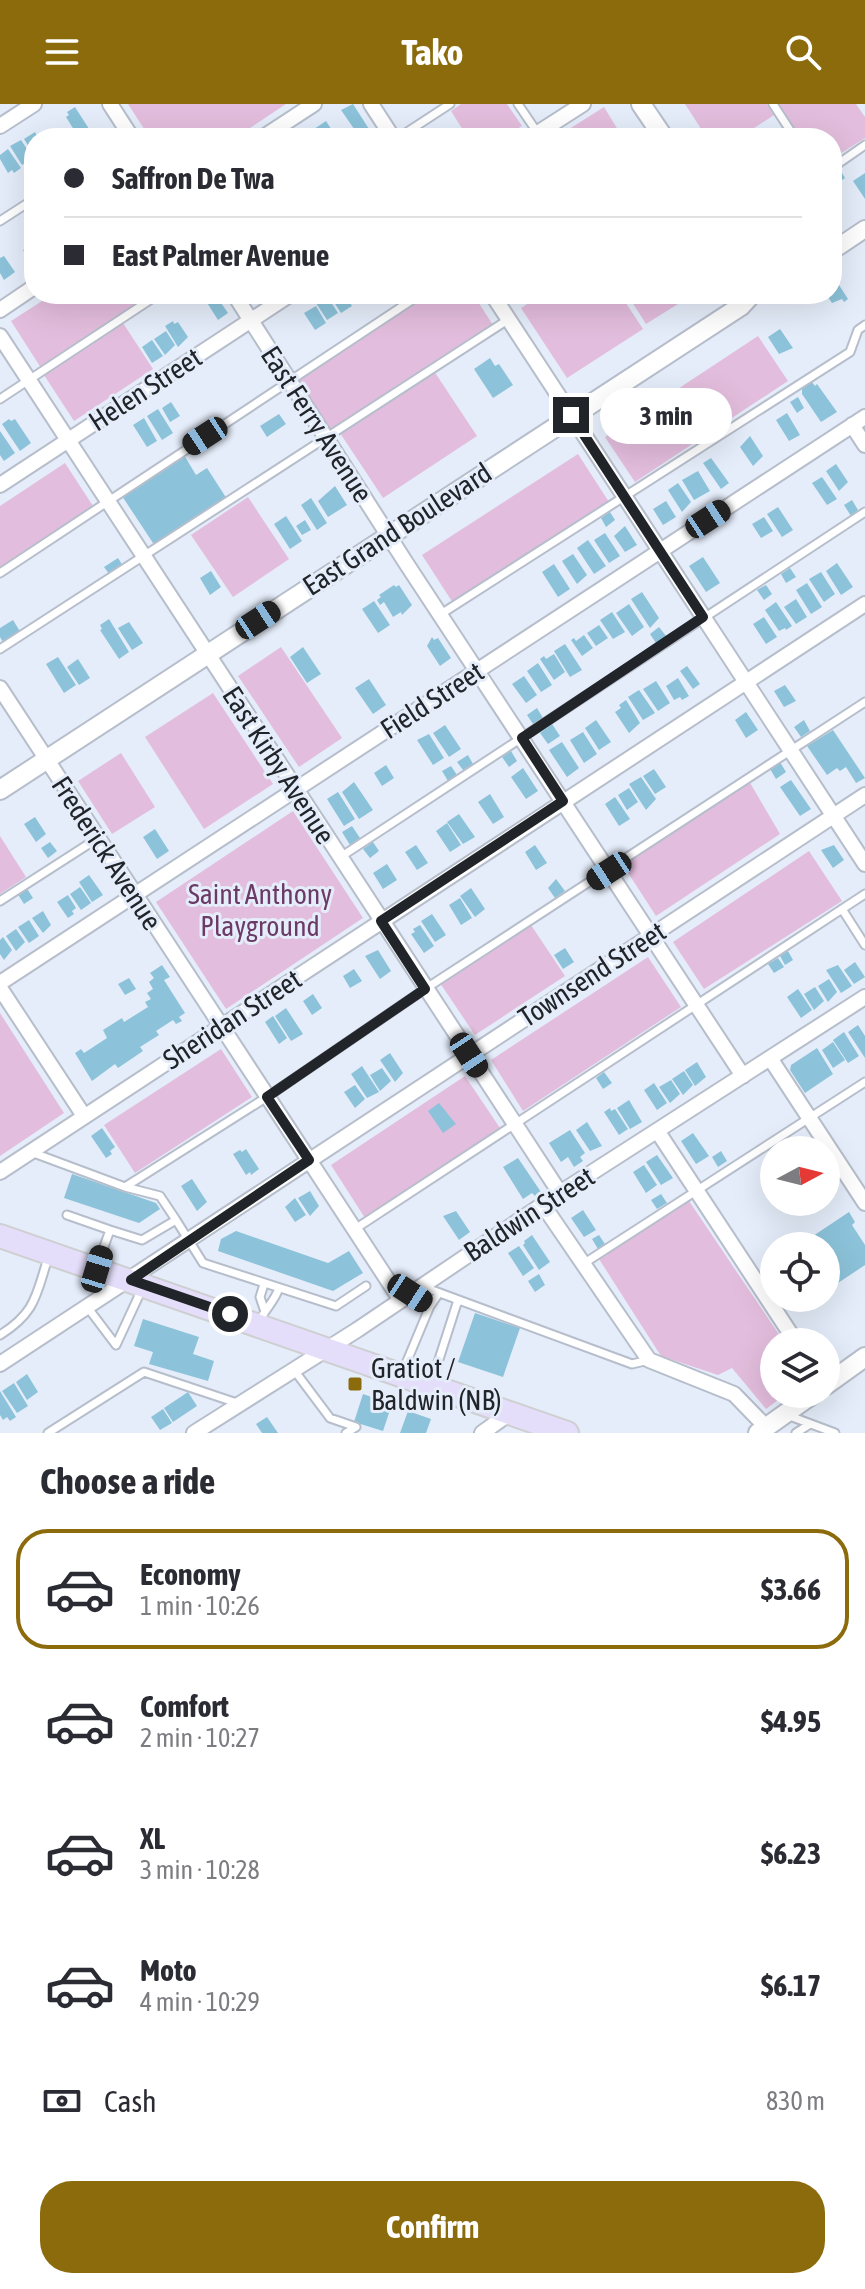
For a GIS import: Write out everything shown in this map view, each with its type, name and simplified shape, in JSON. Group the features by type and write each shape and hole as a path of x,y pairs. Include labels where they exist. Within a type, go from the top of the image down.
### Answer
{"main road":[{"path":"641,104 657,128"},
{"name":"East Grand Boulevard","path":"0,790 743,304"},
{"path":"0,1236 138,1282 261,1317 326,1348 567,1433"},
{"path":"840,1375 865,1357"},
{"path":"762,1430 793,1408"}],"street":[{"path":"0,126 34,104"},
{"path":"110,104 125,128"},
{"path":"277,128 314,104"},
{"path":"371,104 389,128"},
{"path":"546,128 583,104"},
{"path":"842,244 865,229"},
{"path":"0,310 24,294"},
{"name":"East Ferry Avenue","path":"241,304 388,535 743,1076"},
{"name":"Helen Street","path":"0,485 276,304"},
{"path":"499,304 865,864"},
{"name":"East Kirby Avenue","path":"0,336 560,1193"},
{"path":"858,421 865,445"},
{"name":"Field Street","path":"0,986 858,421"},
{"name":"Sheridan Street","path":"0,1172 865,604"},
{"name":"Frederick Avenue","path":"0,688 309,1160"},
{"name":"Townsend Street","path":"0,1364 88,1308 138,1282 188,1240 865,795"},
{"path":"0,986 84,1116"},
{"name":"Baldwin Street","path":"194,1433 865,997"},
{"path":"770,1058 865,1203"},
{"path":"658,1132 787,1328"},
{"path":"309,1160 355,1230 410,1292"},
{"path":"543,1205 649,1360 734,1394 762,1430"},
{"path":"482,1433 510,1413"}],"lane":[{"path":"412,128 450,104"},
{"path":"518,104 530,128"},
{"path":"773,104 789,128"},
{"path":"842,161 865,145"},
{"path":"0,221 24,205"},
{"path":"0,399 144,304"},
{"path":"0,573 406,304"},
{"path":"0,649 509,319"},
{"path":"441,614 850,352 858,330 865,325"},
{"path":"339,858 865,512"},
{"path":"125,1187 267,1097 425,989 865,702"},
{"path":"0,901 98,838"},
{"path":"355,1230 865,894"},
{"path":"842,909 865,945"},
{"path":"583,1264 865,1082"},
{"path":"31,1152 125,1187 160,1196 203,1263 336,1306 366,1286"},
{"path":"67,1215 142,1240 176,1220"},
{"path":"97,1269 110,1230"},
{"path":"0,1335 20,1323 32,1308 50,1253"},
{"path":"88,1308 116,1345 138,1282"},
{"path":"261,1317 260,1297 264,1284"},
{"path":"261,1317 274,1302 279,1288"},
{"path":"410,1292 439,1293 632,1364 649,1360"},
{"path":"410,1292 430,1306"},
{"path":"401,1375 430,1306 439,1293"},
{"path":"431,1385 458,1300"},
{"path":"294,1369 330,1418 356,1427 346,1433"},
{"path":"48,1433 144,1372 239,1403"},
{"path":"785,1414 835,1433"},
{"path":"796,1433 810,1424"}],"green space":[{"path":"128,104 286,104 250,128 144,128"},
{"path":"461,104 507,104 522,126 462,128 451,111"},
{"path":"685,104 767,104 774,115 754,128 701,128"},
{"path":"778,104 856,104 865,117 865,138 842,153 842,128 794,128"},
{"path":"604,107 617,128 571,128"},
{"path":"37,304 138,304 41,368 11,321"},
{"path":"413,304 479,304 493,325 330,430 298,379"},
{"path":"527,304 627,304 643,329 567,378 521,308"},
{"path":"633,304 678,304 646,324"},
{"path":"123,323 153,369 74,421 44,375"},
{"path":"758,336 788,381 635,482 605,437"},
{"path":"434,371 477,436 383,498 340,433"},
{"path":"578,454 609,502 453,603 422,555"},
{"path":"65,463 93,506 0,567 0,506"},
{"path":"248,497 289,559 233,597 191,535"},
{"path":"281,647 342,738 299,767 238,676"},
{"path":"213,693 273,784 204,829 145,737"},
{"path":"121,753 155,807 112,834 78,781"},
{"path":"749,781 780,834 656,916 623,865"},
{"name":"Saint Anthony Playground","path":"293,811 363,918 226,1009 156,902"},
{"path":"0,836 26,877 0,894"},
{"path":"809,851 842,901 704,989 673,942"},
{"path":"531,925 565,976 475,1035 440,983"},
{"path":"648,957 681,1007 523,1111 491,1060"},
{"path":"0,1013 64,1113 0,1156"},
{"path":"221,1049 252,1097 135,1173 104,1125"},
{"path":"465,1076 500,1128 365,1218 331,1165"},
{"path":"689,1201 760,1306 760,1312 764,1312 775,1328 760,1328 760,1402 732,1368 718,1375 661,1356 599,1259"}],"building":[{"path":"353,104 368,128 353,128 341,110"},
{"path":"75,107 88,128 73,128 66,117 69,115 67,112"},
{"path":"326,121 331,128 316,128"},
{"path":"21,140 24,144 24,164 22,165 10,146"},
{"path":"8,149 21,168 14,173 12,170 8,173 0,159 0,155"},
{"path":"865,173 865,199 853,181"},
{"path":"4,256 15,272 4,280 0,273 0,258"},
{"path":"208,304 222,304 228,313 218,320"},
{"path":"317,304 332,304 338,313 327,320"},
{"path":"335,304 351,304 352,306 341,313"},
{"path":"316,306 326,323 315,330 304,313"},
{"path":"173,321 174,324 178,322 188,337 178,347 165,326"},
{"path":"780,329 793,348 779,354 768,337"},
{"path":"166,331 175,345 165,355 154,339"},
{"path":"152,340 163,356 152,363 142,347"},
{"path":"490,358 495,366 499,364 513,385 493,398 474,369"},
{"path":"812,382 815,386 817,384 837,412 821,422 802,394 802,389"},
{"path":"798,397 804,408 797,413 790,402"},
{"path":"171,402 180,416 170,422 162,408"},
{"path":"158,409 173,433 162,440 147,416"},
{"path":"787,413 800,435 789,441 776,420"},
{"path":"279,414 286,424 267,437 260,426"},
{"path":"144,418 157,441 147,447 133,425"},
{"path":"15,419 31,443 20,451 2,424"},
{"path":"0,431 15,453 4,461 0,455"},
{"path":"750,436 763,456 753,466 740,447"},
{"path":"184,455 196,475 207,468 227,499 155,546 122,496"},
{"path":"711,458 729,483 721,489 703,463"},
{"path":"836,464 848,482 839,491 826,471"},
{"path":"698,471 710,491 694,500 682,480"},
{"path":"822,477 837,499 827,505 812,483"},
{"path":"678,483 691,502 682,512 668,490"},
{"path":"335,486 347,505 328,517 318,501"},
{"path":"311,498 327,523 317,530 301,505"},
{"path":"852,500 858,510 851,516 844,505"},
{"path":"666,501 676,517 663,525 653,509"},
{"path":"778,507 793,530 782,537 767,514"},
{"path":"610,512 615,520 606,527 601,518"},
{"path":"286,516 302,541 290,549 274,524"},
{"path":"764,517 773,531 761,538 752,524"},
{"path":"305,520 311,530 302,535 296,526"},
{"path":"625,526 637,545 625,552 614,536"},
{"path":"605,533 620,556 609,563 594,540"},
{"path":"588,540 606,566 594,574 577,548"},
{"path":"573,554 587,575 577,584 562,561"},
{"path":"703,557 720,583 706,592 689,566"},
{"path":"118,558 123,566 110,575 104,567"},
{"path":"837,563 853,587 841,595 826,571"},
{"path":"554,564 570,589 558,597 542,572"},
{"path":"790,568 796,577 786,583 781,574"},
{"path":"211,571 221,587 210,595 200,578"},
{"path":"821,572 835,594 824,602 809,579"},
{"path":"807,583 822,607 811,614 796,590"},
{"path":"399,585 412,605 402,615 401,612 393,617 384,602 380,605 377,600 381,597 379,595"},
{"path":"766,585 772,594 764,600 757,590"},
{"path":"642,592 659,618 650,628 631,599"},
{"path":"796,599 807,617 796,624 784,607"},
{"path":"374,601 390,625 378,633 362,609"},
{"path":"776,602 792,626 786,630 779,631 765,610"},
{"path":"629,604 644,627 632,636 616,613"},
{"path":"612,612 625,632 613,639 600,620"},
{"path":"764,617 777,637 766,644 753,624"},
{"path":"109,619 129,652 119,659 100,630 100,625"},
{"path":"13,620 21,633 4,644 0,628"},
{"path":"129,622 143,643 132,650 118,628"},
{"path":"599,625 608,638 596,646 587,633"},
{"path":"659,627 666,636 656,643 650,634"},
{"path":"584,635 593,648 582,656 571,640 574,638 576,641"},
{"path":"432,637 434,640 438,638 451,658 440,666 427,646"},
{"path":"565,644 582,670 570,677 554,651"},
{"path":"303,647 321,674 307,683 290,657"},
{"path":"554,654 565,672 554,680 540,659"},
{"path":"58,657 76,685 64,693 46,664"},
{"path":"78,659 90,678 79,685 67,667"},
{"path":"538,663 552,685 541,692 527,671"},
{"path":"687,666 700,684 693,689 680,671"},
{"path":"524,676 537,695 526,703 512,684"},
{"path":"678,678 689,696 674,700 666,686"},
{"path":"369,679 386,705 373,714 355,688"},
{"path":"656,681 670,703 658,711 643,689"},
{"path":"785,685 796,701 784,707 774,691"},
{"path":"639,690 655,713 643,720 628,697"},
{"path":"626,700 640,723 629,733 615,712"},
{"path":"537,708 543,718 533,724 527,715"},
{"path":"746,712 758,730 746,738 735,720"},
{"path":"596,720 611,742 599,750 585,728"},
{"path":"804,720 810,731 801,737 794,727"},
{"path":"552,724 560,736 548,744 540,733"},
{"path":"445,725 461,749 449,757 433,733"},
{"path":"833,730 865,778 856,783 846,767 840,771 837,768 827,775 807,746"},
{"path":"583,732 597,754 584,763 570,740"},
{"path":"429,734 444,758 433,765 417,740"},
{"path":"562,742 579,768 567,777 549,750"},
{"path":"511,751 517,761 509,767 502,757"},
{"path":"468,755 473,764 463,770 457,762"},
{"path":"780,762 786,772 776,779 770,769"},
{"path":"386,765 394,778 382,786 374,773"},
{"path":"451,766 457,775 448,781 442,771"},
{"path":"523,768 538,791 526,799 511,777"},
{"path":"654,769 666,787 655,794 643,776"},
{"path":"641,777 656,799 646,810 629,784"},
{"path":"791,780 811,809 800,816 780,787"},
{"path":"354,782 373,810 359,819 342,792"},
{"path":"629,788 638,802 627,810 618,795"},
{"path":"338,792 355,819 344,826 327,799"},
{"path":"490,794 504,817 493,824 478,802"},
{"path":"615,797 630,819 619,826 605,804"},
{"path":"459,814 475,837 463,844 447,822"},
{"path":"35,817 46,834 36,842 24,824"},
{"path":"447,823 461,845 450,852 436,831"},
{"path":"352,826 360,838 350,845 342,832"},
{"path":"155,829 169,851 157,859 143,837"},
{"path":"50,842 57,851 48,858 41,848"},
{"path":"373,842 379,851 370,858 363,849"},
{"path":"416,845 428,863 417,870 405,852"},
{"path":"535,845 547,863 536,870 525,852"},
{"path":"834,845 844,860 833,868 821,850"},
{"path":"387,864 397,880 383,889 373,873"},
{"path":"89,875 103,895 92,902 79,882"},
{"path":"556,879 565,891 555,898 548,888"},
{"path":"26,887 33,898 24,904 17,893"},
{"path":"80,887 91,903 81,910 70,894"},
{"path":"471,888 485,909 475,917 460,896"},
{"path":"68,895 76,908 68,918 57,902"},
{"path":"460,898 472,918 461,925 449,905"},
{"path":"43,911 51,925 43,933 32,918"},
{"path":"432,914 446,935 435,942 421,921"},
{"path":"29,920 39,936 29,943 18,927"},
{"path":"420,925 434,946 424,953 411,934"},
{"path":"16,929 25,942 16,951 6,936"},
{"path":"3,937 12,950 4,960 0,954 0,940"},
{"path":"565,948 574,962 563,969 554,955"},
{"path":"378,950 391,971 380,979 365,956"},
{"path":"788,951 793,960 785,965 780,956"},
{"path":"778,958 784,967 774,973 768,964"},
{"path":"855,962 865,977 854,984 844,970"},
{"path":"162,965 170,977 164,980 185,1013 179,1017 182,1021 176,1024 173,1020 156,1031 159,1035 140,1047 143,1051 118,1068 115,1064 92,1081 75,1053 81,1049 84,1053 107,1038 103,1030 122,1018 124,1022 148,1007 145,1002 151,999 147,993 153,989 149,982 154,978 150,973"},
{"path":"838,965 852,986 841,993 826,970"},
{"path":"354,969 362,981 350,988 343,976"},
{"path":"129,978 136,989 125,995 118,984"},
{"path":"829,979 837,992 828,1002 818,986"},
{"path":"815,987 824,1001 814,1010 804,994"},
{"path":"798,989 812,1010 801,1018 787,997"},
{"path":"313,994 322,1008 312,1015 303,1001"},
{"path":"286,1008 303,1034 291,1041 275,1016"},
{"path":"273,1016 287,1038 279,1044 265,1022"},
{"path":"858,1025 865,1036 865,1058 848,1032"},
{"path":"844,1032 859,1056 848,1063 833,1040"},
{"path":"833,1042 845,1060 833,1068 822,1050"},
{"path":"817,1048 833,1074 805,1093 790,1070 791,1065"},
{"path":"390,1053 403,1073 395,1082 380,1060"},
{"path":"697,1062 706,1077 695,1086 685,1070"},
{"path":"362,1066 379,1092 367,1098 351,1074"},
{"path":"382,1068 391,1081 380,1091 370,1075"},
{"path":"684,1071 693,1085 683,1095 672,1079"},
{"path":"604,1072 612,1083 603,1089 596,1078"},
{"path":"671,1080 680,1094 670,1103 659,1087"},
{"path":"654,1083 667,1103 657,1110 644,1090"},
{"path":"355,1085 365,1099 355,1108 344,1092"},
{"path":"629,1100 642,1122 630,1129 617,1108"},
{"path":"439,1103 456,1124 443,1133 428,1111"},
{"path":"610,1108 611,1111 615,1109 628,1129 619,1135 604,1112"},
{"path":"587,1122 602,1146 590,1151 576,1130"},
{"path":"102,1128 115,1147 106,1158 91,1136"},
{"path":"570,1130 585,1153 580,1157 583,1161 574,1167 568,1157 561,1162 549,1143"},
{"path":"693,1133 709,1156 696,1164 681,1141"},
{"path":"246,1149 259,1169 251,1175 250,1172 246,1175 233,1154"},
{"path":"721,1151 727,1161 718,1167 712,1157"},
{"path":"657,1155 673,1178 661,1185 646,1162"},
{"path":"518,1158 541,1192 535,1196 532,1193 523,1199 503,1167"},
{"path":"644,1165 657,1185 646,1193 633,1172"},
{"path":"72,1174 156,1203 160,1209 139,1223 64,1198"},
{"path":"192,1179 207,1202 197,1211 181,1186"},
{"path":"310,1191 319,1206 310,1216 298,1198"},
{"path":"661,1194 667,1203 657,1209 651,1200"},
{"path":"295,1198 306,1215 295,1222 285,1207"},
{"path":"583,1210 596,1230 584,1237 571,1218"},
{"path":"456,1211 470,1232 459,1240 443,1216"},
{"path":"849,1212 855,1222 852,1225 865,1245 865,1265 840,1282 840,1232 819,1232"},
{"path":"236,1231 328,1263 349,1251 363,1273 333,1291 218,1251 221,1239"},
{"path":"532,1235 550,1262 539,1270 523,1245"},
{"path":"599,1235 605,1244 598,1249 592,1239"},
{"path":"519,1246 534,1268 523,1276 508,1253"},
{"path":"539,1274 545,1285 535,1292 528,1281"},
{"path":"475,1313 520,1328 503,1377 458,1362"},
{"path":"143,1319 199,1337 193,1354 214,1361 208,1381 149,1364 153,1352 134,1346"},
{"path":"27,1374 38,1392 27,1400 16,1382"},
{"path":"14,1383 28,1406 17,1413 2,1391"},
{"path":"0,1391 16,1417 10,1421 7,1417 3,1420 0,1415"},
{"path":"188,1392 197,1406 173,1422 164,1408"},
{"path":"363,1394 392,1404 383,1431 354,1422"},
{"path":"163,1409 172,1423 160,1430 151,1417"},
{"path":"408,1411 431,1419 426,1433 400,1433"},
{"path":"267,1417 278,1433 262,1433 256,1424"}],"place":[{"name":"Gratiot / Baldwin (NB)","path":"355,1384"}],"route":[{"path":"230,1314 131,1280 309,1160 267,1097 425,989 381,921 563,801 522,738 703,617 571,415"}]}
